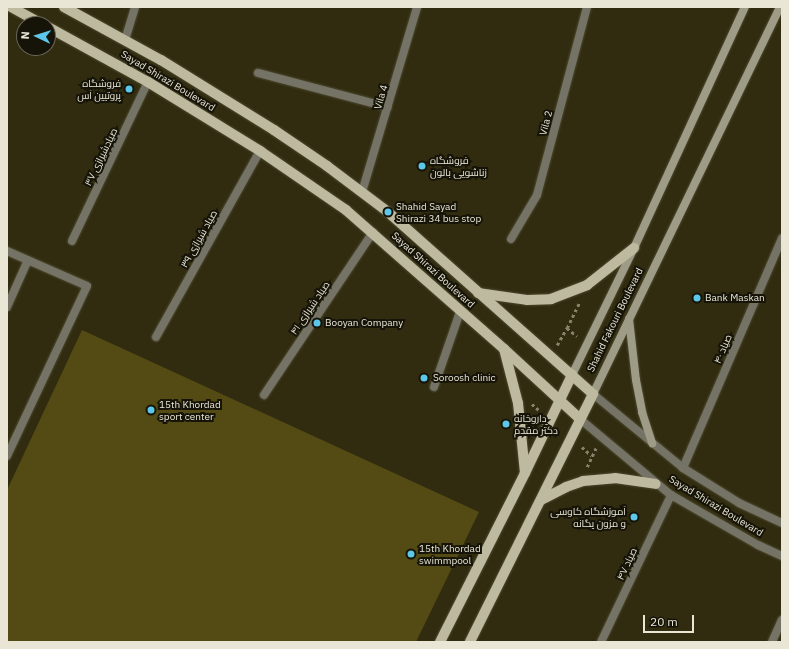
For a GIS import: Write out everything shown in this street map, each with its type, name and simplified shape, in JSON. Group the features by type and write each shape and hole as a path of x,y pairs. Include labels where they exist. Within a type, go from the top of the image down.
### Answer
{"main road":[{"path":"11,7 27,16"},
{"name":"Sayad Shirazi Boulevard","path":"64,7 125,40 274,130 362,192 388,212 593,394"},
{"name":"Shahid Fakouri Boulevard","path":"572,375 634,248 745,7"},
{"name":"Shahid Fakouri Boulevard","path":"470,642 593,394 780,7"},
{"name":"Sayad Shirazi Boulevard","path":"56,31 148,82 260,151 346,210 373,232 460,312 504,349 580,419"},
{"path":"478,293 527,300 551,299 587,285 634,248"},
{"path":"629,318 636,380 642,412 652,444"},
{"path":"504,349 518,402 525,473"},
{"path":"440,642 525,473 572,375"},
{"path":"541,500 566,487 582,481 615,478 656,484"}],"street":[{"path":"125,40 135,7"},
{"name":"Vila 4","path":"362,192 417,7"},
{"name":"Vila 2","path":"512,239 537,195 588,7"},
{"path":"258,73 388,107"},
{"name":"صیادشیرازی ۳۷","path":"72,241 148,82"},
{"name":"صیاد شیرازی ۳۹","path":"156,337 260,151"},
{"name":"صیاد شیرازی ۴۱","path":"264,395 373,232"},
{"name":"صیاد ۴۰","path":"683,468 782,238"},
{"path":"7,251 87,286 7,456"},
{"path":"7,307 28,260"},
{"path":"434,387 460,312"},
{"name":"Sayad Shirazi Boulevard","path":"593,394 683,468 739,503 782,523"},
{"name":"Sayad Shirazi Boulevard","path":"580,419 671,495 758,545 782,556"},
{"name":"صیاد ۴۷","path":"601,642 671,495"},
{"path":"772,642 782,620"}],"path":[{"path":"567,328 587,285"}],"shaded area":[{"name":"15th Khordad sport center","path":"82,330 479,512 416,642 7,642 7,490"}],"place":[{"name":"فروشگاه پروتیین آس","path":"129,89"},
{"name":"فروشگاه زناشویی بالون","path":"422,166"},
{"name":"Shahid Sayad Shirazi 34 bus stop","path":"388,212"},
{"name":"Bank Maskan","path":"697,298"},
{"name":"Booyan Company","path":"317,323"},
{"name":"Soroosh clinic","path":"424,378"},
{"name":"15th Khordad sport center","path":"151,410"},
{"name":"داروخانه دکتر مقدم","path":"506,424"},
{"name":"آموزشگاه کاوسی و مزون یگانه","path":"634,517"},
{"name":"15th Khordad swimmpool","path":"411,554"}]}
